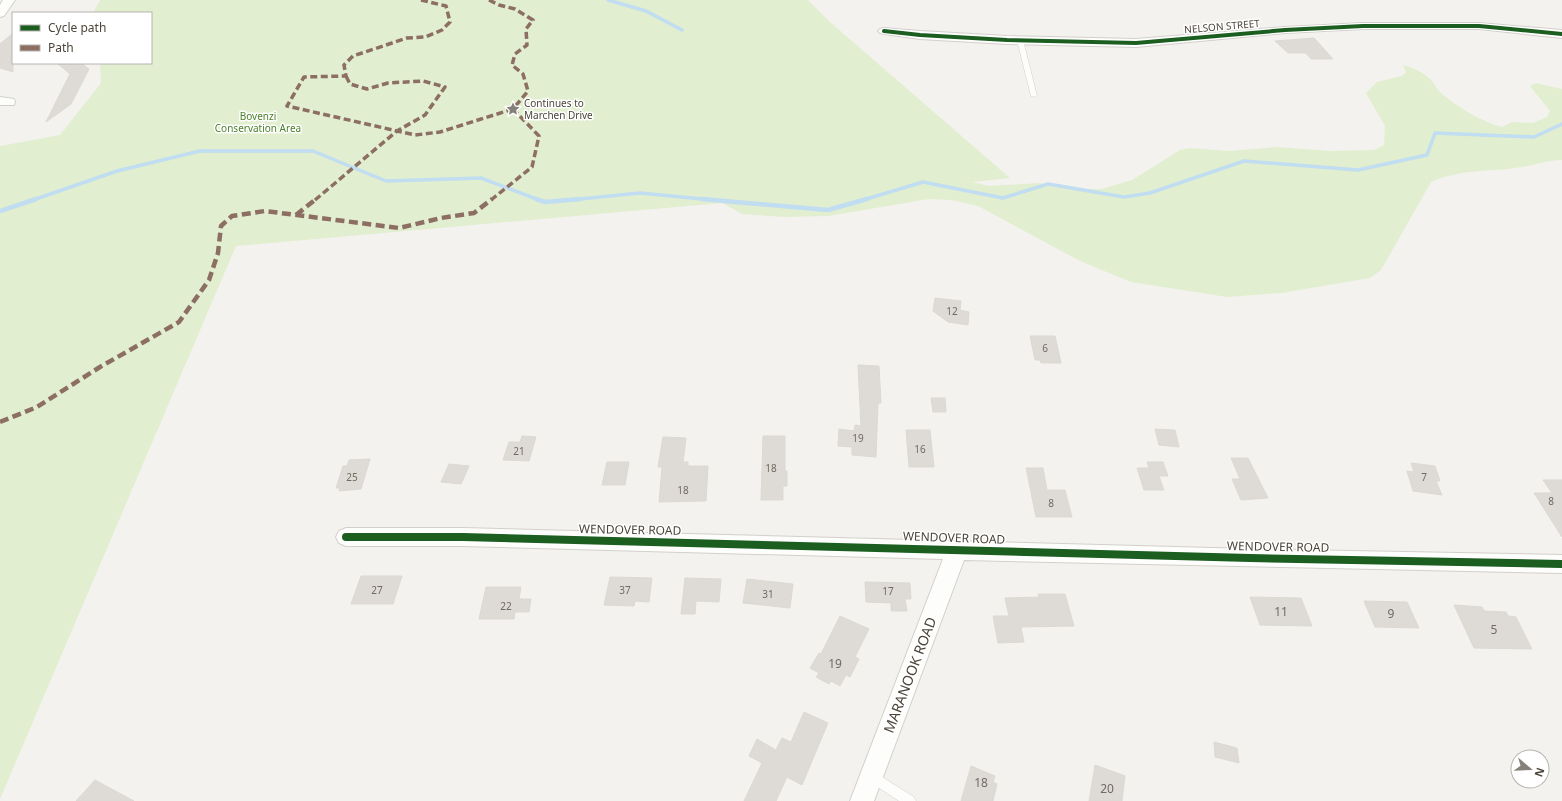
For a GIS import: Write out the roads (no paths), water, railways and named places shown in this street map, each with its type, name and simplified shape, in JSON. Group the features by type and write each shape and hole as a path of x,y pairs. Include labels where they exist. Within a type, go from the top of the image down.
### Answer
{"street":[{"path":"0,14 9,0"},
{"name":"NELSON STREET","path":"884,31 920,35 1020,40 1147,42 1285,30 1383,26 1487,27 1562,34"},
{"name":"WENDOVER ROAD","path":"346,537 463,537 1250,558 1562,564"},
{"name":"MARANOOK ROAD","path":"862,801 957,550"}],"lane":[{"path":"1020,40 1034,96"},
{"path":"871,776 910,801"}],"waterway":[{"path":"608,0 646,11 682,30"},
{"path":"863,200 923,182 1003,198 1048,184 1124,197 1150,193 1244,161 1358,170 1427,155 1435,133 1534,137 1562,124"},
{"path":"33,200 117,171 200,151 313,151 386,181 481,178 539,200"},
{"path":"575,200 640,193 708,200"},
{"path":"575,200 581,199"},
{"path":"702,199 708,200"},
{"path":"708,200 828,210 867,199"},
{"path":"0,211 33,200"},
{"path":"539,200 545,202 575,200"},
{"path":"570,200 575,200"},
{"path":"708,200 713,200"}],"place":[{"name":"Continues to Marchen Drive","path":"513,109"}],"park label":[{"name":"Bovenzi Conservation Area","path":"258,122"}]}
